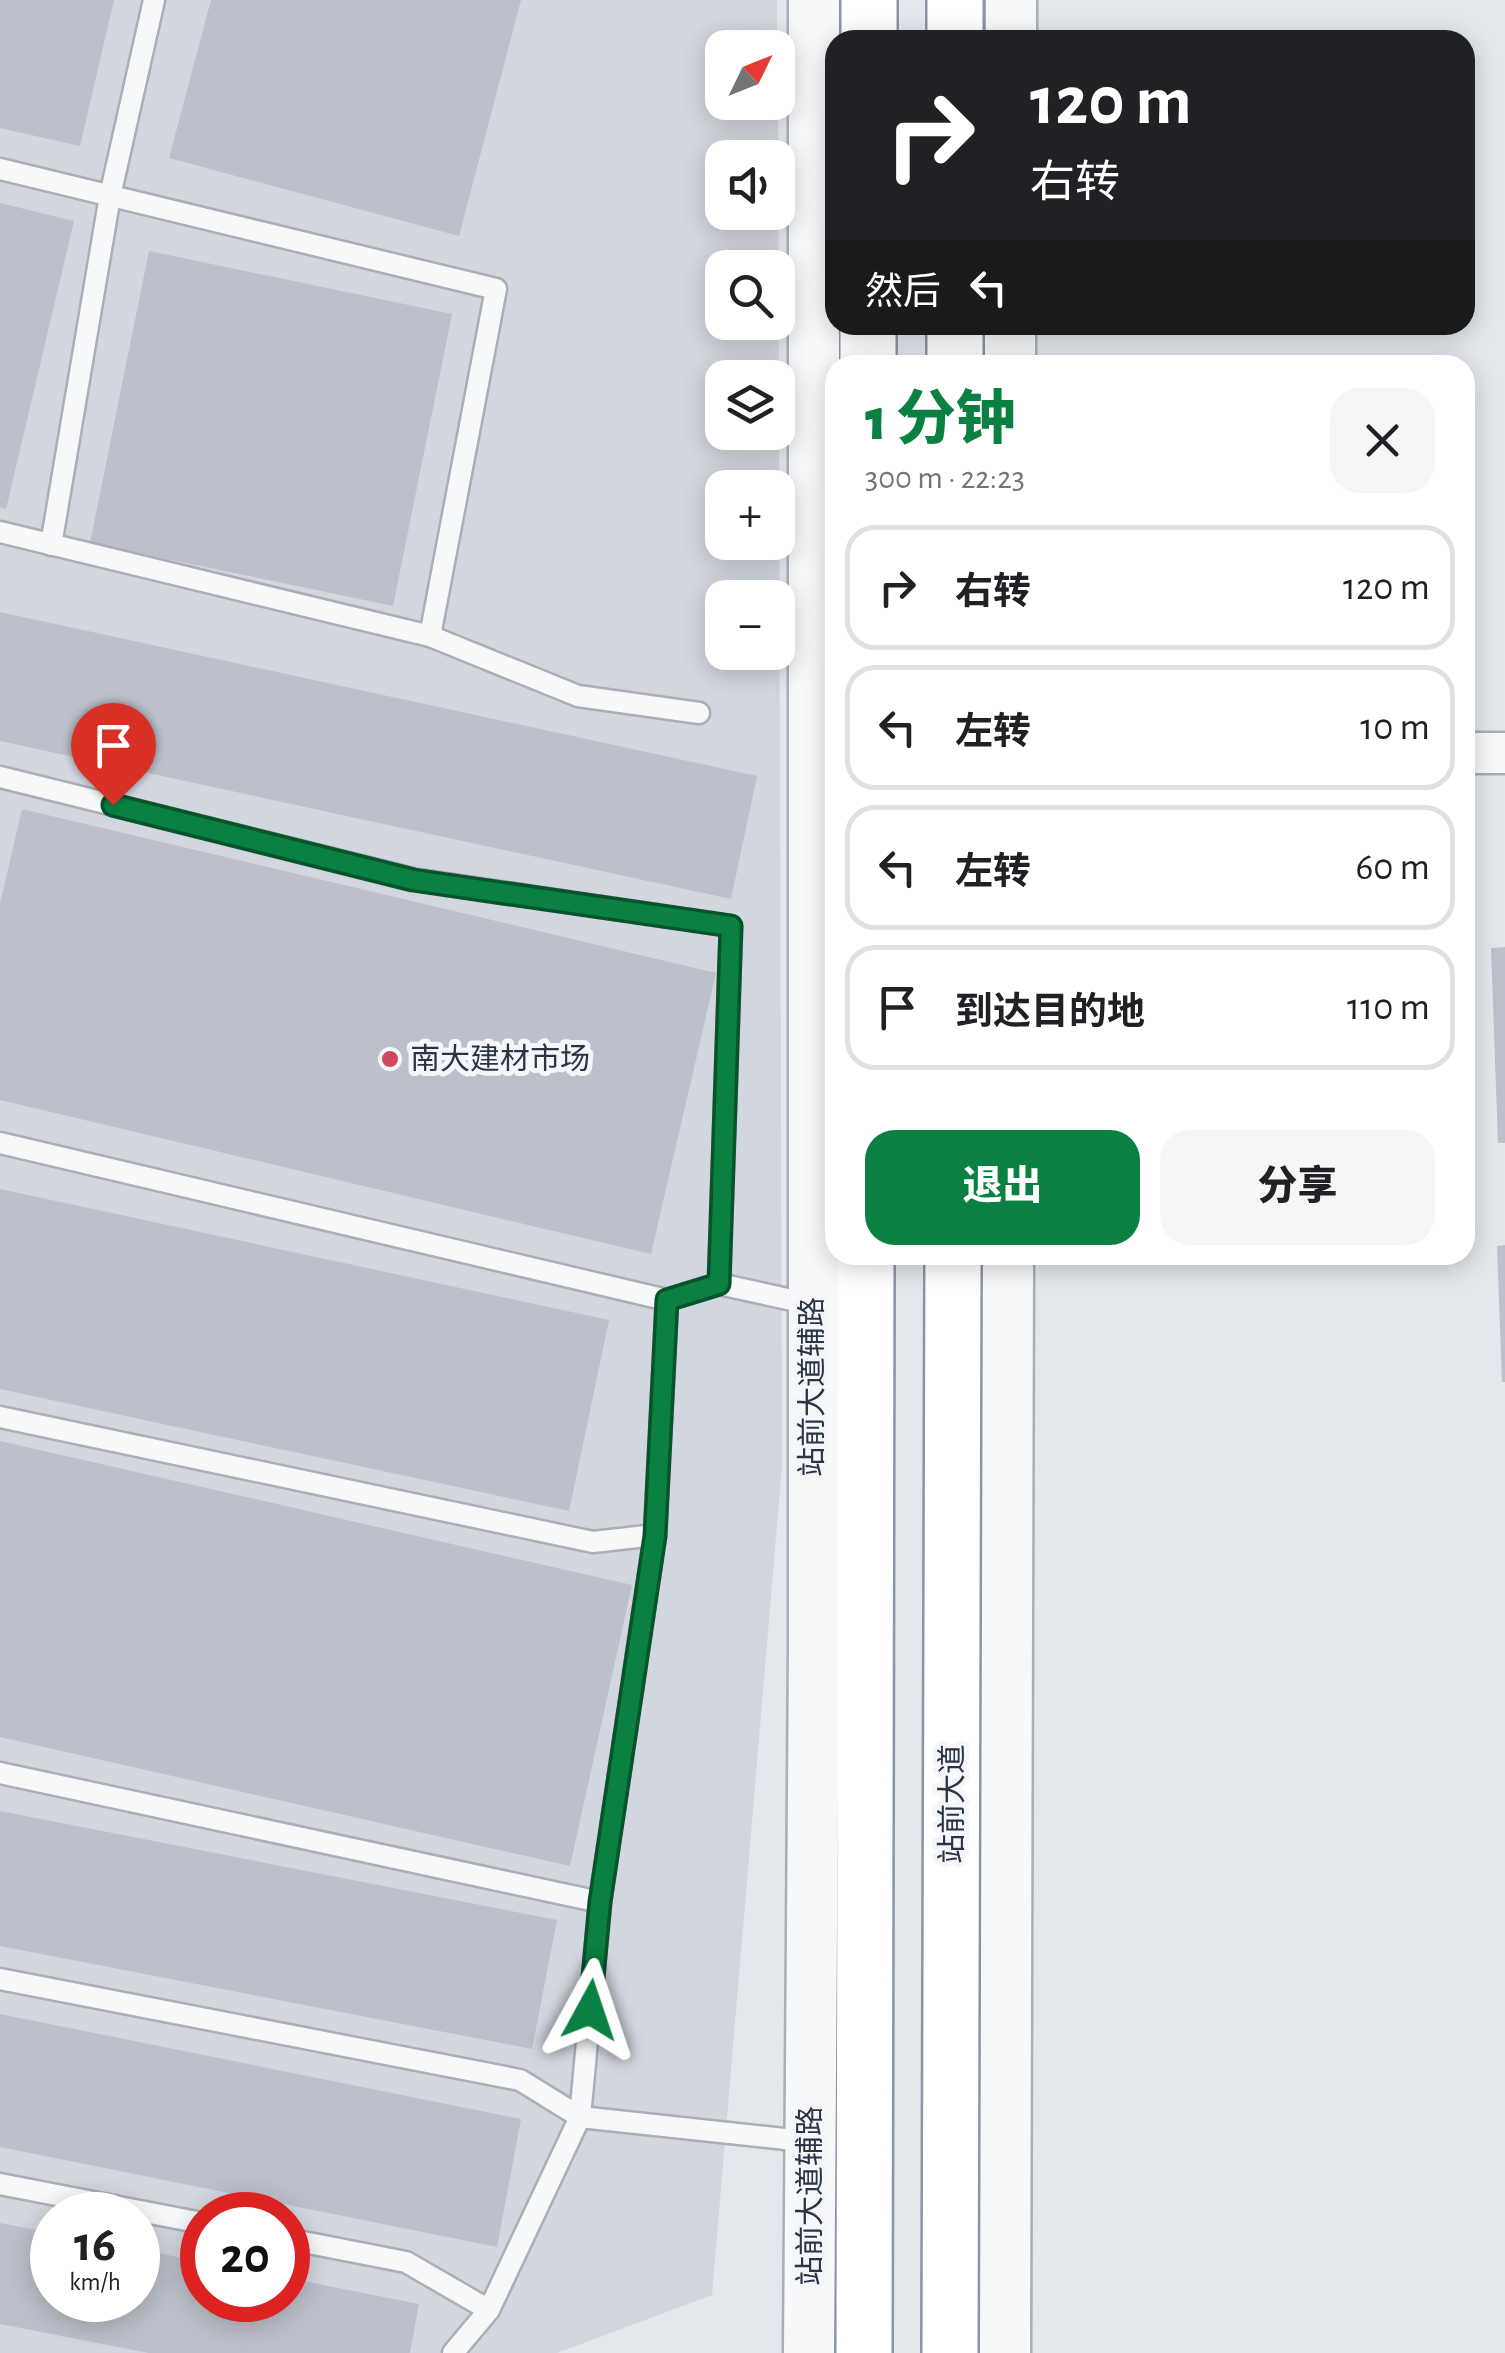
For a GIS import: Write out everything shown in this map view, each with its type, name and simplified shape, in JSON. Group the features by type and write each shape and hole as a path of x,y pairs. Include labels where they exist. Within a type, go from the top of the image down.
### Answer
{"highway":[{"path":"869,0 869,30"},
{"path":"955,30 956,0"},
{"path":"861,1265 839,1310 837,2145 864,2353"},
{"name":"站前大道","path":"950,2353 953,1265"}],"street":[{"name":"站前大道辅路","path":"814,0 825,576"},
{"path":"1011,0 1011,30"},
{"path":"1475,753 1505,752"},
{"name":"站前大道辅路","path":"838,1265 839,1310"},
{"path":"1005,2353 1008,1265"},
{"name":"站前大道辅路","path":"809,2353 837,2145"}],"lane":[{"path":"51,544 110,196 154,0"},
{"path":"0,170 496,290 430,636"},
{"path":"0,532 430,636 578,696 699,713"},
{"path":"0,777 413,880 731,926 719,1284"},
{"path":"0,1143 667,1300 719,1284 839,1310"},
{"path":"453,2353 489,2310 580,2117 600,1902 655,1536 667,1300"},
{"path":"0,1417 593,1542 655,1536"},
{"path":"0,1773 600,1902"},
{"path":"0,1979 520,2080 580,2117 837,2145"},
{"path":"0,2184 180,2219"},
{"path":"310,2243 406,2262 489,2310"}],"shaded area":[{"name":"南大建材市场","path":"0,0 777,0 777,30 705,30 705,120 778,120 778,140 705,140 705,230 778,230 778,250 705,250 705,340 779,340 779,360 705,360 705,450 779,450 779,470 705,470 705,560 779,560 779,580 705,580 705,670 780,670 782,1466 712,2295 557,2353 0,2353"}],"building":[{"path":"0,0 114,0 80,146 0,128"},
{"path":"211,0 521,0 459,236 169,158"},
{"path":"0,203 74,221 6,509 0,507"},
{"path":"149,251 452,314 393,606 90,543"},
{"path":"0,612 757,776 731,899 0,741"},
{"path":"22,809 716,973 651,1254 0,1100 0,904"},
{"path":"1505,947 1505,1143 1498,1143 1491,948"},
{"path":"0,1189 609,1320 569,1511 0,1389"},
{"path":"1505,1245 1505,1382 1502,1382 1497,1246"},
{"path":"0,1441 632,1585 570,1866 0,1737"},
{"path":"0,1811 557,1920 532,2049 0,1946"},
{"path":"0,2014 521,2119 497,2247 310,2209 310,2192 224,2192 0,2147"},
{"path":"0,2223 30,2229 30,2322 160,2322 160,2253 180,2258 180,2322 310,2322 310,2282 419,2304 410,2353 149,2353 0,2324"}],"place":[{"name":"南大建材市场","path":"390,1059"}],"route":[{"path":"113,805 413,880 731,926 719,1284 667,1300 655,1536 600,1902 590,2010"}]}
